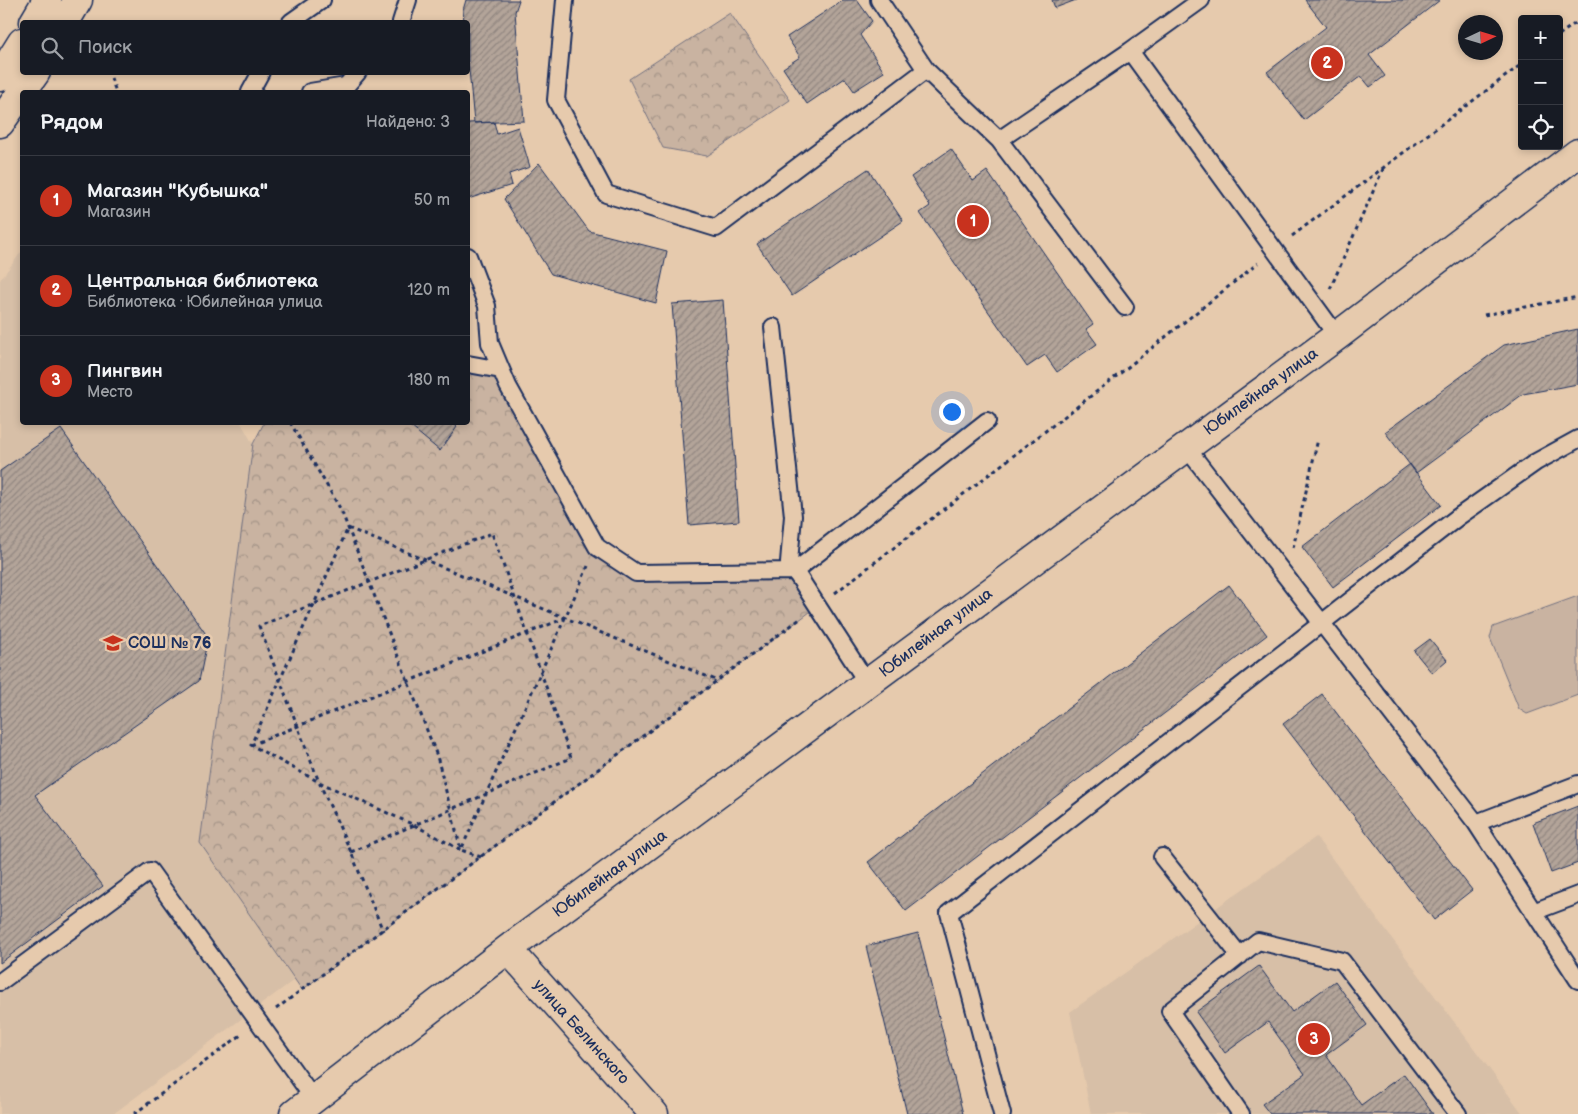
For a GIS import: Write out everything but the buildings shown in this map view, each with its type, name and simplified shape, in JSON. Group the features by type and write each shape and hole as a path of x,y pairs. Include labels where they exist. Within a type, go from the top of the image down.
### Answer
{"street":[{"path":"35,20 47,0"},
{"path":"66,20 78,0"},
{"path":"0,77 20,46"},
{"path":"23,90 34,75"},
{"path":"0,123 20,95"},
{"name":"Юбилейная улица","path":"304,1106 508,949 1337,336 1578,152"},
{"name":"улица Белинского","path":"508,949 654,1114"}],"lane":[{"path":"293,20 322,0"},
{"path":"403,20 408,0"},
{"path":"565,0 556,100 606,194 716,228 926,70"},
{"path":"879,0 926,70 999,140 1125,306"},
{"path":"999,140 1201,0"},
{"path":"1130,51 1337,336"},
{"path":"251,90 259,75"},
{"path":"322,90 346,86 355,75"},
{"path":"470,261 487,306 490,343 508,386 597,547 636,572 795,570 987,421"},
{"path":"773,327 793,516 789,562 868,684"},
{"path":"470,364 501,370"},
{"path":"1002,1114 949,913 1321,622 1474,506 1536,462 1578,438"},
{"path":"1186,447 1476,823 1578,980"},
{"path":"1476,823 1578,784"},
{"path":"1162,857 1240,956"},
{"path":"0,982 150,871 259,1022 304,1106"},
{"path":"1533,912 1578,895"},
{"path":"1241,1114 1170,1011 1258,941 1342,961 1458,1114"}],"path":[{"path":"1563,32 1577,22"},
{"path":"134,1114 383,931 818,606 1113,379 1274,249 1518,67"},
{"path":"111,78 115,90"},
{"path":"1319,312 1384,167"},
{"path":"1484,315 1578,297"},
{"path":"292,425 341,510 370,582 437,756 460,850"},
{"path":"1287,578 1318,439"},
{"path":"348,528 718,681"},
{"path":"250,745 348,528"},
{"path":"351,852 571,758 492,534 259,626 319,782 351,852 383,931"},
{"path":"460,850 597,547"},
{"path":"250,745 565,618"},
{"path":"250,745 319,782 414,825 460,850 481,857"}],"shaded area":[{"name":"СОШ № 76","path":"20,254 20,425 242,425 253,444 200,842 298,977 113,1114 0,1114 0,280"},
{"path":"1316,837 1523,1114 1091,1114 1070,1012"}],"green space":[{"path":"730,13 790,100 707,156 663,148 629,79"},
{"path":"470,364 501,370 597,547 636,573 795,571 818,606 302,990 200,843 253,444 263,425 470,425"},
{"path":"1578,596 1578,695 1527,714 1519,709 1490,638 1493,627"}],"place":[{"name":"Центральная библиотека","path":"1327,63"},
{"name":"Магазин \"Кубышка\"","path":"973,221"},
{"name":"СОШ № 76","path":"113,643"},
{"name":"Пингвин","path":"1314,1039"}]}
